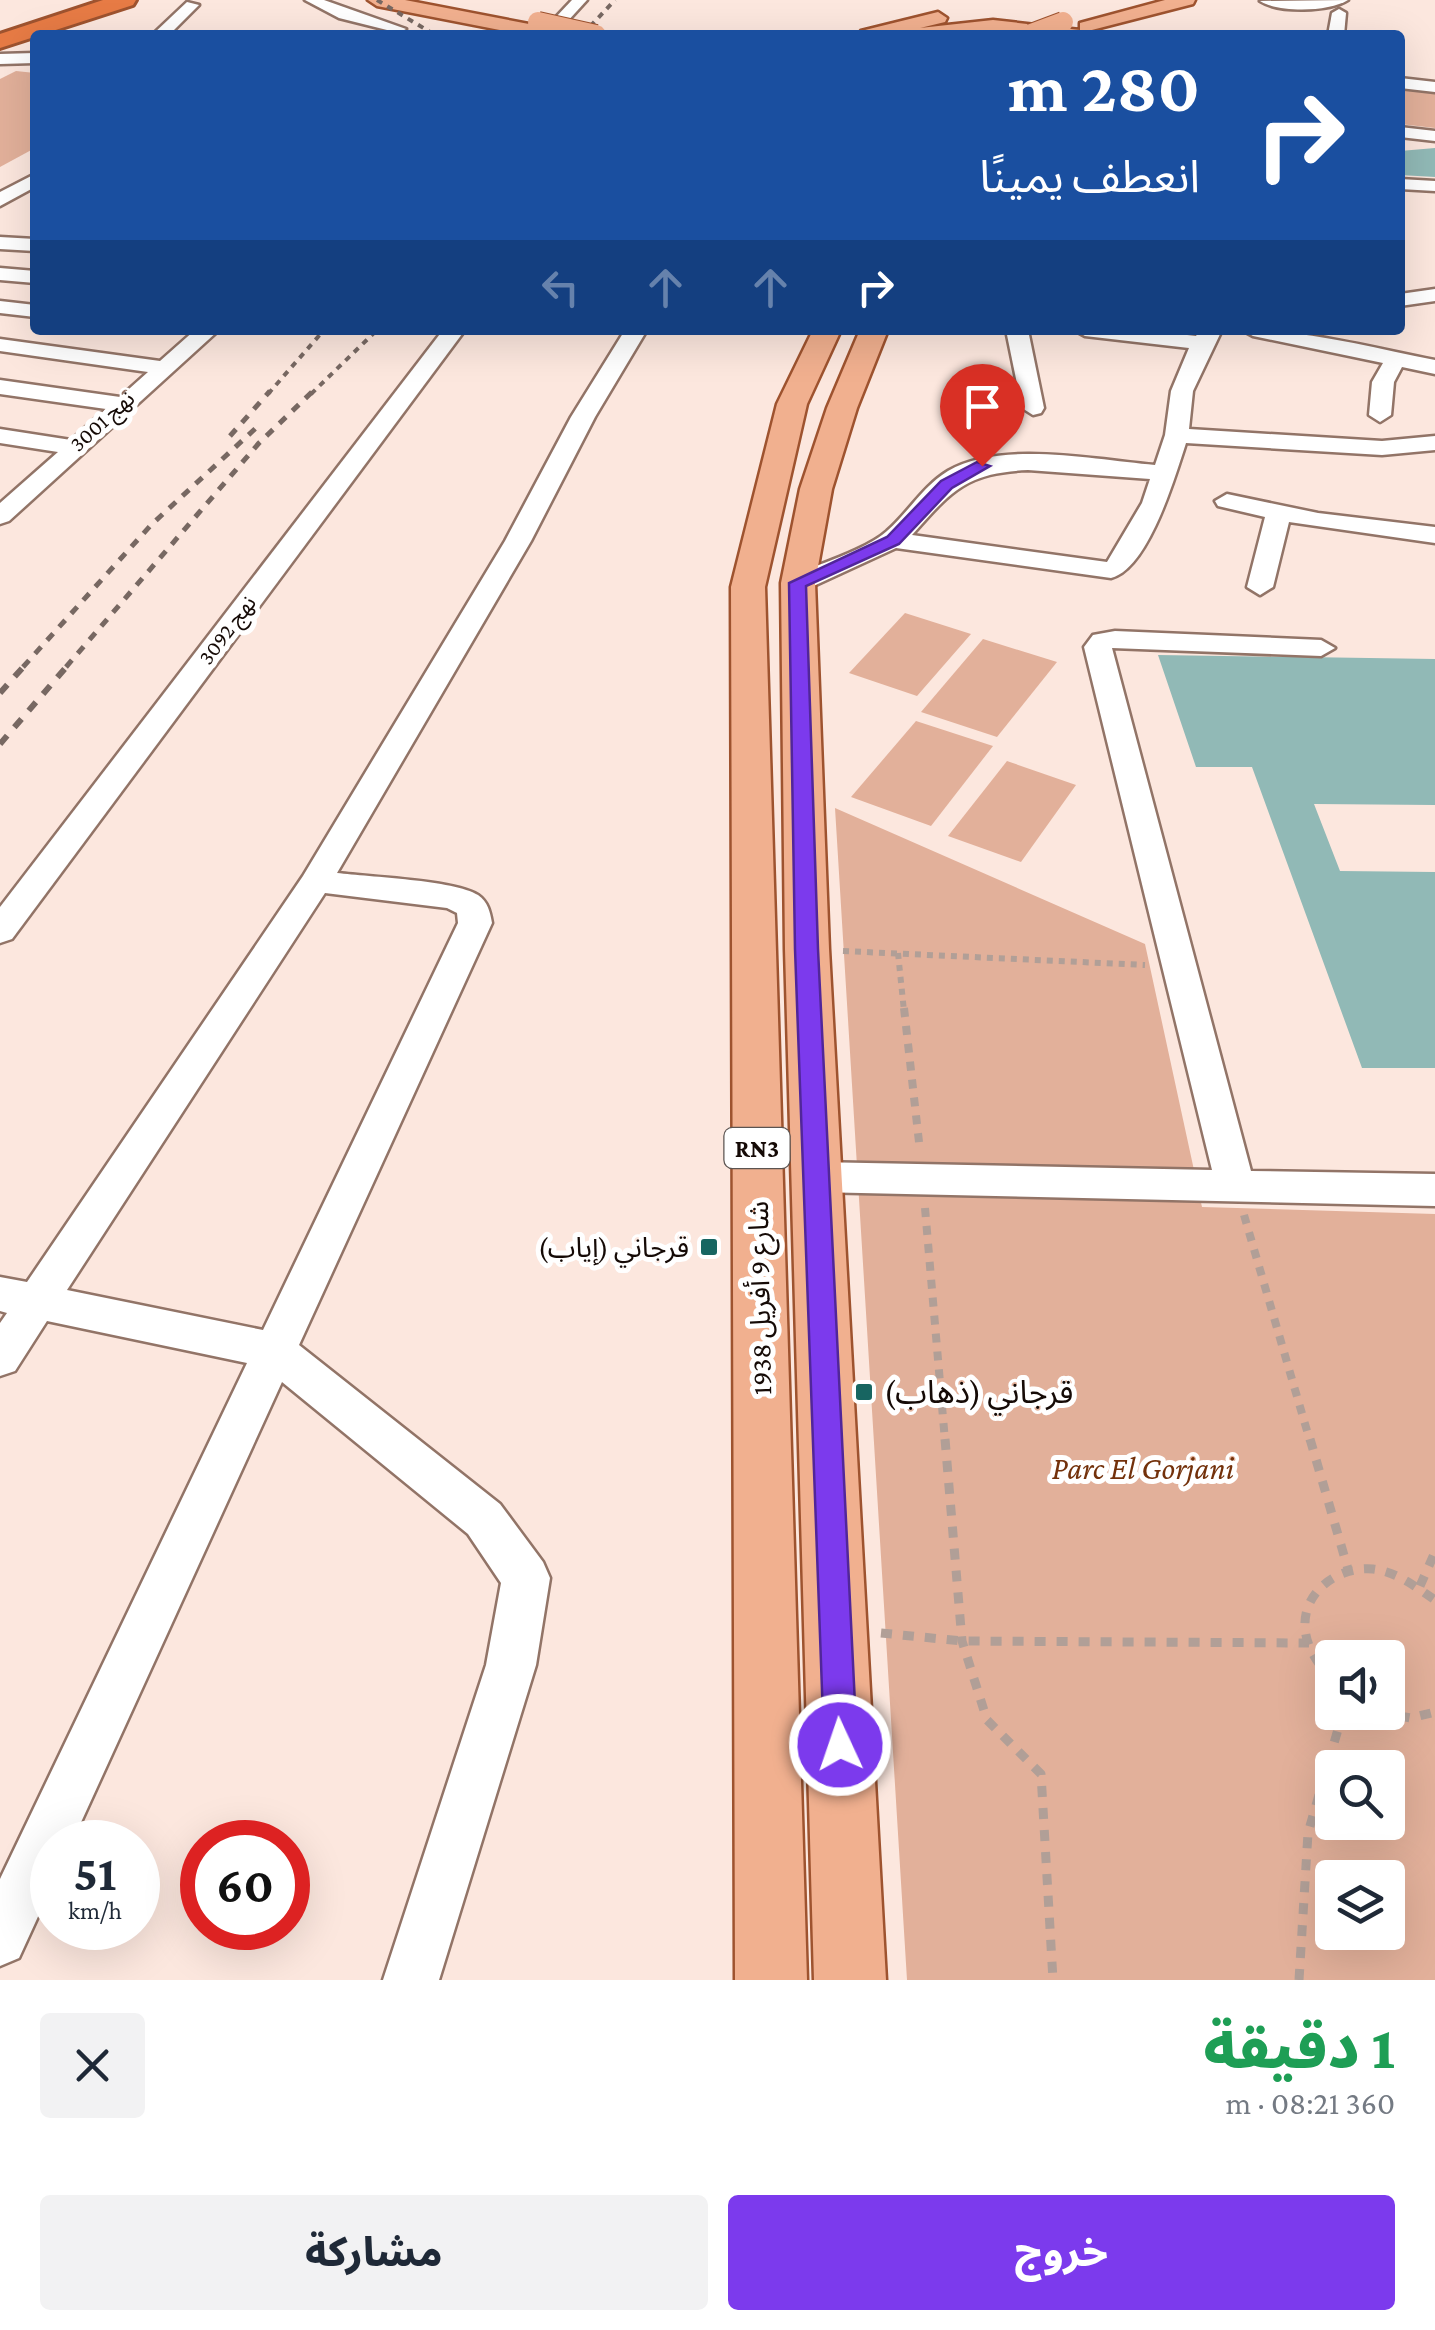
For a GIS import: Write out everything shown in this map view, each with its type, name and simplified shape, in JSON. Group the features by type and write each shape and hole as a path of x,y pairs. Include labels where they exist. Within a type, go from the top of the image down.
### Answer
{"highway":[{"path":"0,26 76,0"},
{"path":"34,30 125,0"},
{"path":"0,41 30,31"}],"main road":[{"path":"377,0 540,29"},
{"path":"434,0 540,29"},
{"path":"1050,30 1134,8 1186,0"},
{"path":"1182,26 1183,11 1206,0"},
{"path":"889,30 1000,4"},
{"path":"957,30 1075,24"},
{"path":"792,404 799,335"},
{"name":"شارع 9 أفريل 1938","path":"771,1980 748,587 792,404 826,335"},
{"name":"RN3","path":"850,1980 806,949 798,583 816,489 842,408 872,335"},
{"path":"842,408 898,335"}],"street":[{"path":"312,0 344,15 399,29"},
{"path":"540,29 580,0"},
{"path":"1267,2 1340,6"},
{"path":"166,30 192,6"},
{"path":"0,59 30,58"},
{"path":"1405,83 1435,87"},
{"path":"1405,133 1435,136"},
{"path":"0,200 30,182"},
{"path":"1405,184 1435,186"},
{"path":"0,200 30,203"},
{"path":"0,243 30,246"},
{"path":"0,274 30,277"},
{"path":"1405,299 1435,295"},
{"path":"0,306 30,310"},
{"name":"نهج 3001","path":"5,505 202,335"},
{"name":"نهج 3092","path":"0,931 450,335"},
{"path":"0,1358 18,1296 316,882 518,541 583,417 633,335"},
{"path":"1019,335 1033,408"},
{"path":"893,540 1110,570 1116,567 1154,503 1177,435 1182,391 1207,337 1172,335"},
{"path":"1279,335 1435,367"},
{"path":"0,345 164,368"},
{"path":"1380,415 1383,382 1398,358"},
{"path":"0,387 120,404"},
{"path":"1177,435 1382,448 1435,443"},
{"path":"0,436 73,448"},
{"path":"798,583 893,540 946,485 982,466 1014,463 1164,473"},
{"path":"1227,501 1318,521 1435,535"},
{"path":"1260,588 1279,510"},
{"path":"1236,1186 1098,647 1114,638 1321,648"},
{"path":"0,1938 475,923 474,910 447,896 316,882"},
{"path":"816,1176 1435,1190"},
{"path":"18,1296 275,1352 484,1519 526,1578 511,1665 411,1980"}],"path":[{"path":"806,949 1183,967"},
{"path":"898,953 923,1179 962,1641 986,1720 1041,1774 1053,1980"},
{"path":"1236,1186 1348,1569"},
{"path":"1420,1586 1435,1552"},
{"path":"1315,1655 1309,1642 1306,1614 1316,1590 1334,1573 1348,1569 1391,1572 1420,1586 1435,1600"},
{"path":"836,1628 962,1641 1309,1642"},
{"path":"1405,1717 1435,1712"},
{"path":"1298,1980 1308,1833 1337,1730"}],"green space":[{"path":"16,71 30,72 30,151 0,167 0,79"},
{"path":"1405,86 1435,90 1435,128 1405,125"},
{"path":"905,613 971,634 917,696 849,673"},
{"path":"983,639 1057,662 997,737 921,712"},
{"path":"916,721 993,746 931,826 851,797"},
{"path":"1007,761 1076,785 1021,862 948,836"},
{"name":"Parc El Gorjani","path":"835,808 1145,944 1202,1207 1435,1214 1435,1980 907,1980"}],"building":[{"path":"1435,148 1435,177 1405,175 1405,151"},
{"path":"1158,655 1435,659 1435,805 1314,804 1340,871 1435,872 1435,1068 1362,1068 1252,767 1196,767"}],"railway":[{"path":"377,0 427,30"},
{"path":"587,30 615,0"},
{"path":"268,394 320,335"},
{"path":"311,394 372,335"},
{"path":"230,436 270,391"},
{"path":"66,667 259,443 313,391"},
{"path":"23,667 151,525 257,427"},
{"path":"0,693 25,665"},
{"path":"0,744 68,665"}],"place":[{"name":"قرجاني (إياب)","path":"709,1247"},
{"name":"قرجاني (ذهاب)","path":"864,1392"}],"route":[{"path":"840,1745 806,949 798,583 893,540 958,475 982,466"}]}
